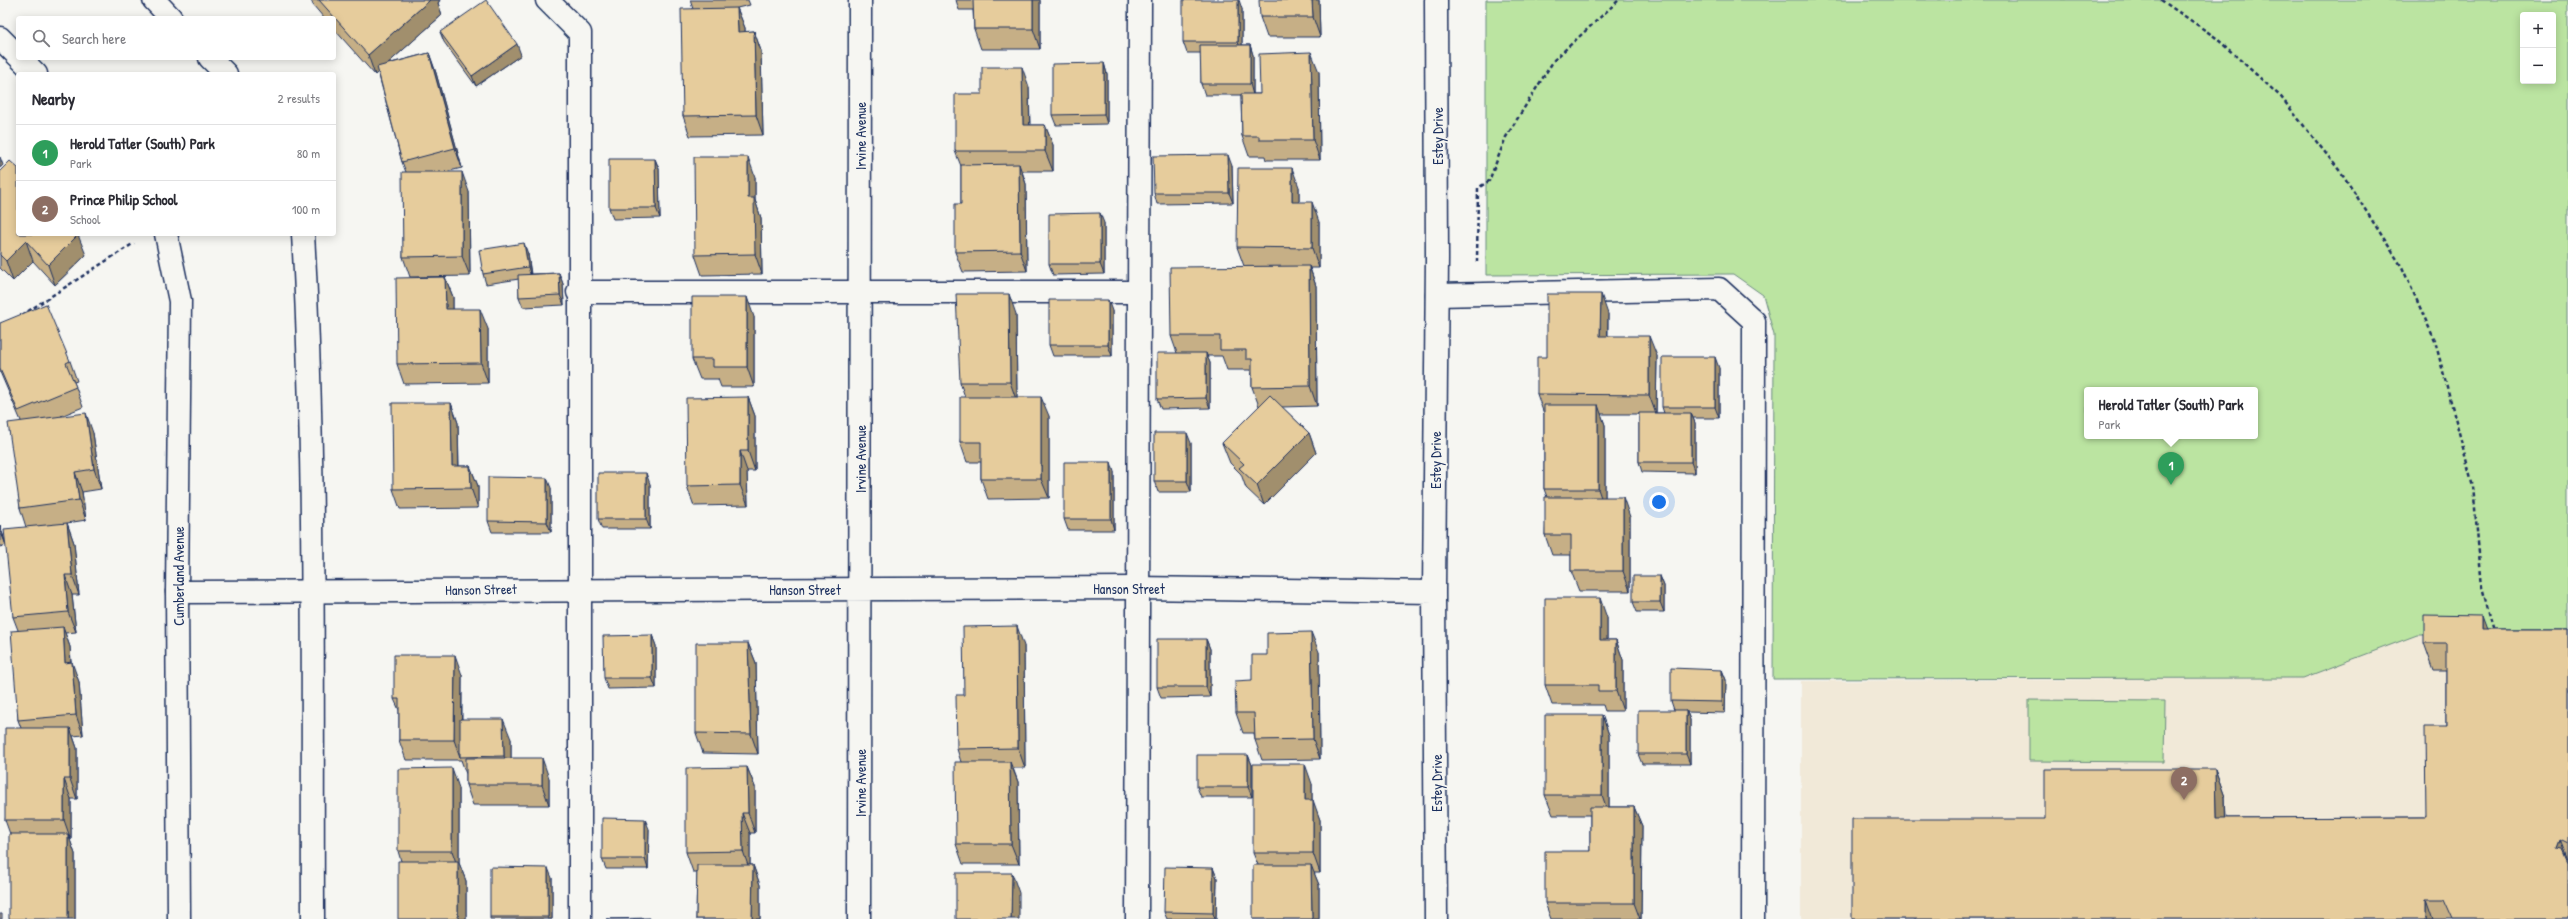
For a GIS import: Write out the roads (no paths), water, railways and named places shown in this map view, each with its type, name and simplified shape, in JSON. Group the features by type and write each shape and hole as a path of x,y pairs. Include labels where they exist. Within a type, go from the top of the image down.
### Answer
{"street":[{"path":"154,0 169,16"},
{"path":"547,0 580,33 578,292 580,919"},
{"name":"Irvine Avenue","path":"860,0 860,919"},
{"path":"1137,919 1140,0"},
{"name":"Estey Drive","path":"1436,0 1437,295 1434,592 1436,919"},
{"path":"0,38 16,54"},
{"path":"22,60 34,72"},
{"path":"212,60 224,72"},
{"name":"Cumberland Avenue","path":"166,236 180,301 177,592 179,919"},
{"path":"303,236 311,364 314,591 313,919"},
{"path":"1437,295 1719,289 1754,321 1753,919"},
{"path":"578,292 1138,292"},
{"name":"Hanson Street","path":"177,592 579,589 1137,588 1434,592"}],"place":[{"name":"Herold Tatler (South) Park","path":"2171,485"},
{"name":"Prince Philip School","path":"2184,800"}]}
